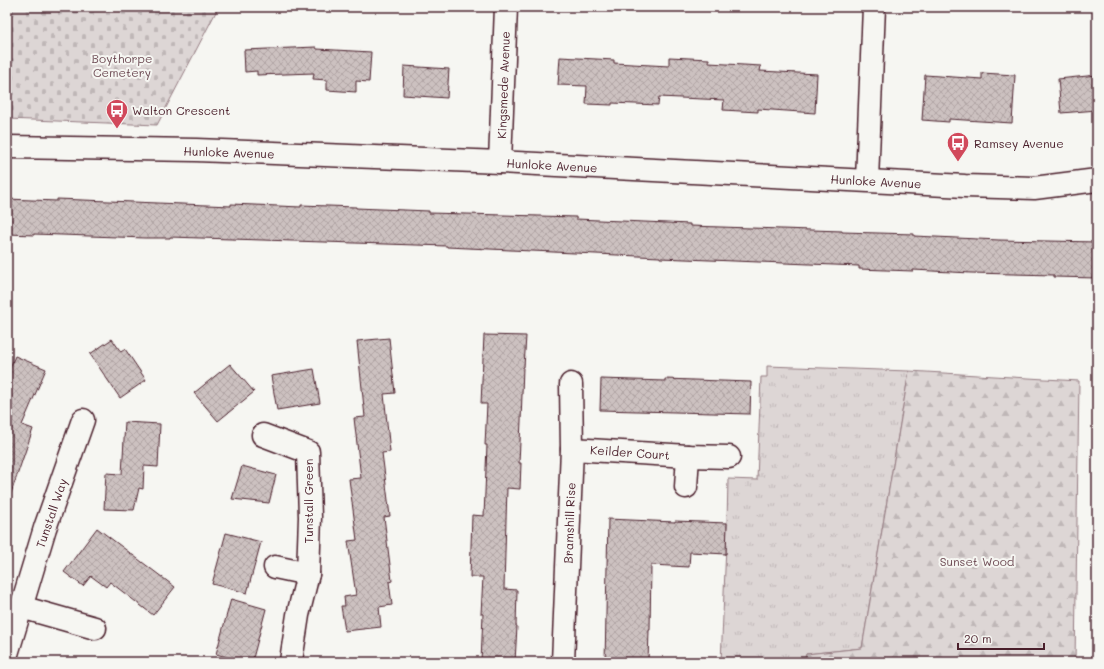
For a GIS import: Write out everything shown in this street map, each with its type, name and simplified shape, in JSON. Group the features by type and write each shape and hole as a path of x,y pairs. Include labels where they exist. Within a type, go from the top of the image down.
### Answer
{"street":[{"name":"Kingsmede Avenue","path":"500,162 506,7"},
{"path":"867,180 874,7"},
{"name":"Hunloke Avenue","path":"7,148 196,150 500,162 1034,188 1097,180"},
{"name":"Bramshill Rise","path":"563,662 572,449 571,384"},
{"name":"Tunstall Way","path":"7,654 45,528 83,420"},
{"name":"Tunstall Green","path":"263,435 308,452 310,517 308,574 298,615 292,662"},
{"name":"Keilder Court","path":"572,449 729,457"},
{"path":"686,487 688,456"},
{"path":"275,567 308,574"},
{"path":"21,606 95,628"}],"green space":[{"name":"Boythorpe Cemetery","path":"7,7 221,7 218,8 157,125 7,119"},
{"path":"767,366 909,371 862,648 806,654 804,662 721,662 728,479 757,480 761,377 767,377"},
{"name":"Sunset Wood","path":"909,371 1079,381 1075,662 804,662 806,654 862,648"}],"building":[{"path":"316,47 317,49 371,52 369,82 356,81 356,92 327,90 327,80 313,79 314,73 257,75 257,71 245,72 244,50"},
{"path":"560,57 614,60 614,63 669,66 669,57 709,59 709,63 761,66 760,71 817,74 815,113 758,109 758,112 723,110 724,100 659,97 658,105 612,103 612,105 586,104 587,86 558,85"},
{"path":"404,66 449,69 447,98 403,95"},
{"path":"982,73 1015,75 1012,123 949,119 949,122 922,120 925,75 982,79"},
{"path":"1097,75 1097,110 1061,113 1058,79"},
{"path":"7,199 57,201 57,199 231,206 231,204 301,207 301,205 356,207 429,211 429,213 576,217 576,219 690,224 690,226 914,234 914,236 999,240 1097,242 1097,278 1054,277 1054,275 859,269 859,266 660,258 447,246 170,237 145,238 7,234"},
{"path":"484,335 526,336 523,367 519,463 521,463 520,489 507,488 504,589 517,590 515,662 481,662 483,577 470,577 472,515 484,516 487,404 481,404"},
{"path":"389,338 395,393 384,394 390,452 382,453 390,516 384,517 392,581 389,582 392,605 379,607 381,627 345,631 341,606 345,606 344,597 356,595 348,541 357,540 349,479 361,478 354,418 365,417 357,341"},
{"path":"112,339 121,352 125,349 146,380 120,398 90,354"},
{"path":"15,356 46,369 22,425 33,429 11,493 7,492 7,375"},
{"path":"230,364 254,392 218,421 194,393"},
{"path":"314,369 320,403 277,410 271,376"},
{"path":"601,379 665,381 665,379 751,382 750,414 600,410"},
{"path":"125,422 160,424 158,467 144,466 143,489 139,488 134,510 104,509 106,473 122,474"},
{"path":"242,466 276,475 269,503 232,499"},
{"path":"608,519 727,523 726,554 690,552 689,567 651,565 648,662 605,662"},
{"path":"97,528 175,587 153,615 110,582 106,587 91,576 83,586 64,572"},
{"path":"226,533 261,542 247,593 212,584"},
{"path":"231,599 266,609 252,662 244,662 216,654"}],"place":[{"name":"Walton Crescent","path":"117,130"},
{"name":"Ramsey Avenue","path":"958,162"}]}
